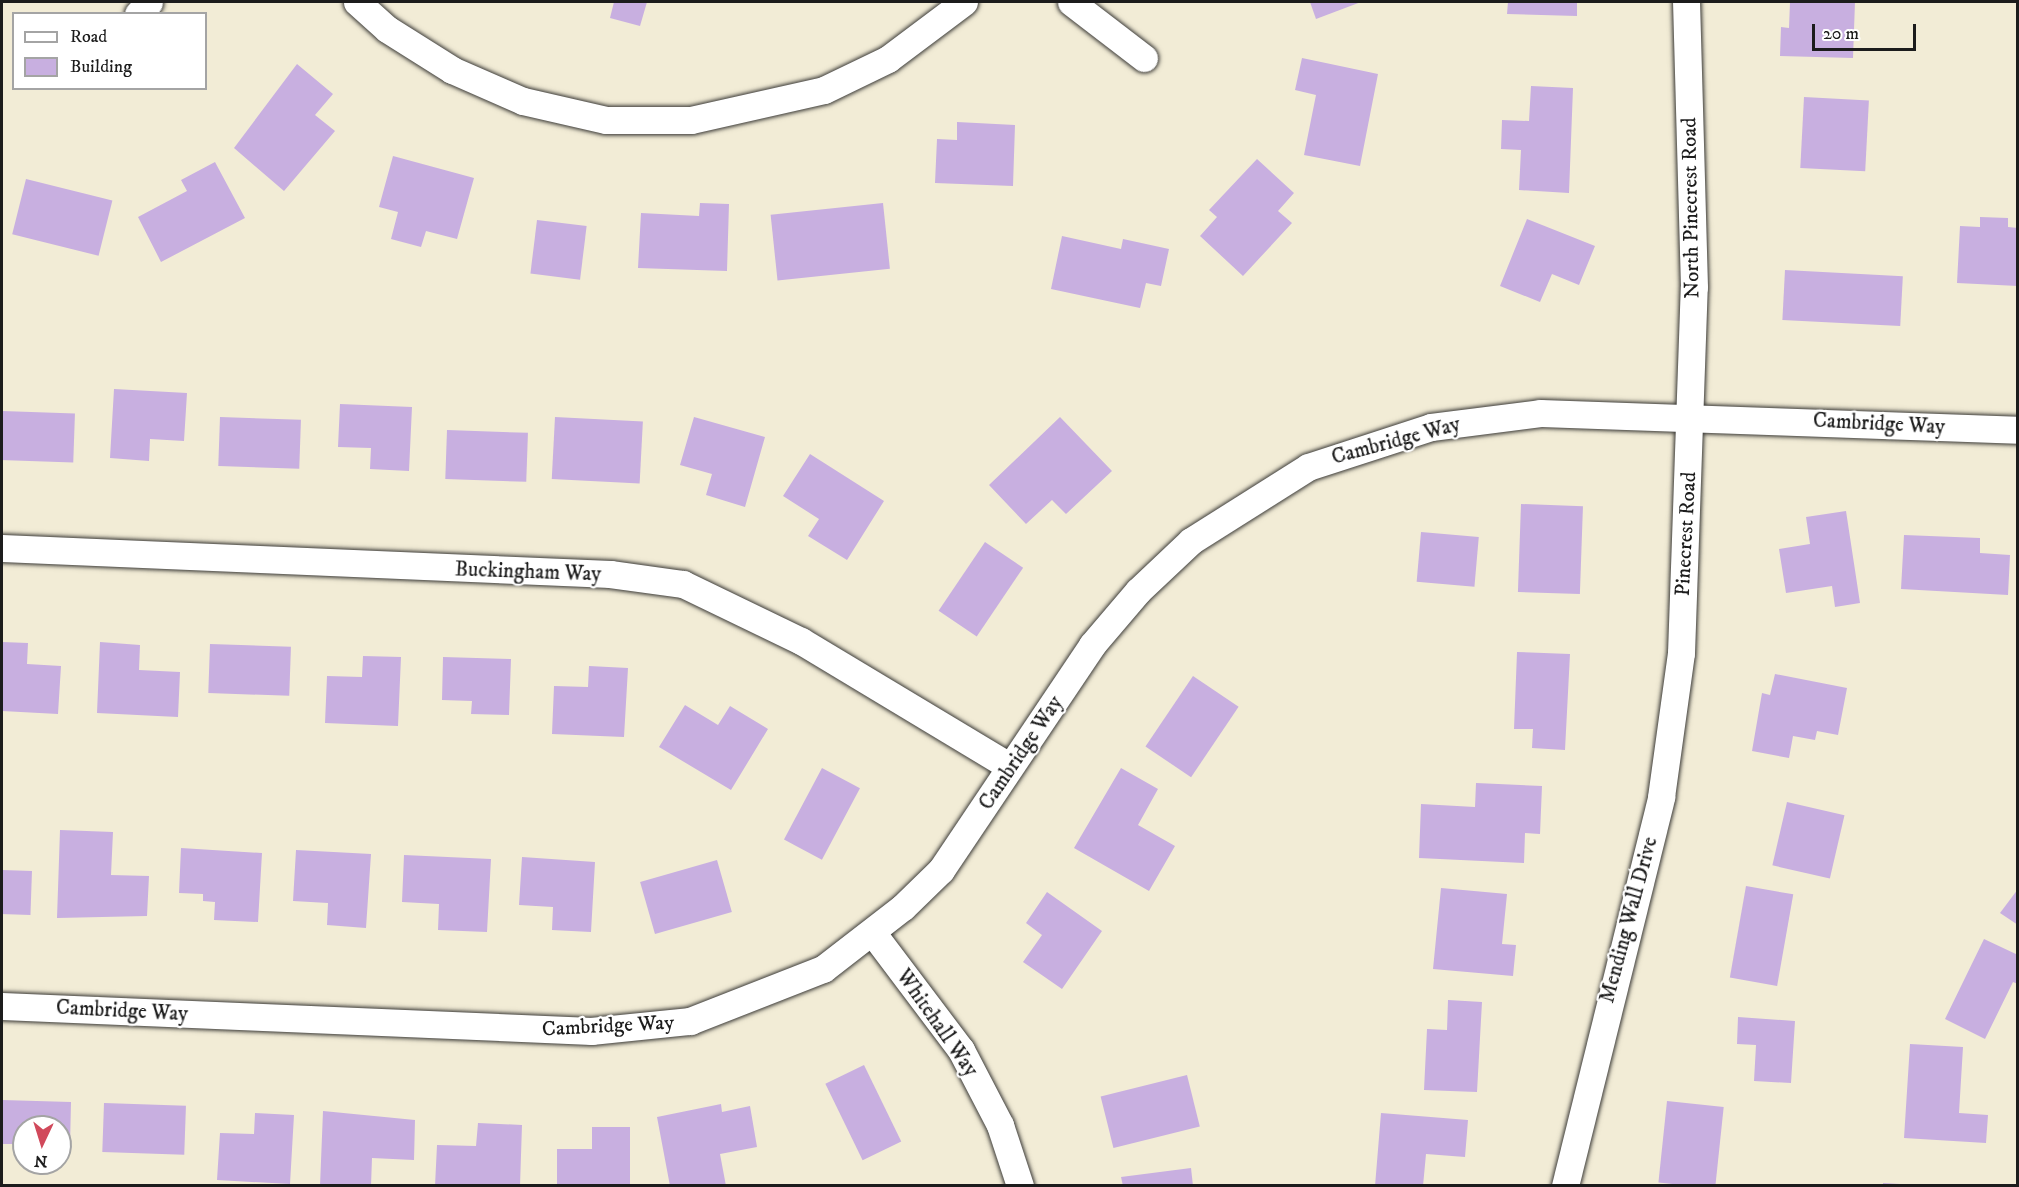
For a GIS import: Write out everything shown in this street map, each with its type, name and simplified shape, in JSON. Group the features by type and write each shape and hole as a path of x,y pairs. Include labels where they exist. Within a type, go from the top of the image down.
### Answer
{"street":[{"path":"357,2 387,29 452,70 523,101 606,120 691,120 824,90 888,59 964,2"},
{"path":"1071,2 1144,58"},
{"name":"North Pinecrest Road","path":"1686,2 1694,286 1691,415"},
{"name":"Cambridge Way","path":"2,1006 536,1029 642,1028 690,1021 779,989 823,969 872,932 941,870 1007,765 1092,645 1138,591 1191,541 1308,467 1360,446 1487,417 1691,415 2018,430"},
{"name":"Pinecrest Road","path":"1681,653 1691,415"},
{"name":"Buckingham Way","path":"2,548 610,574 683,584 801,641 1007,765"},
{"name":"Mending Wall Drive","path":"1565,1185 1661,797 1681,653"},
{"name":"Whitehall Way","path":"872,932 961,1050 1000,1125 1020,1185"}],"building":[{"path":"614,2 647,2 640,26 610,18"},
{"path":"1310,2 1361,2 1316,19"},
{"path":"1508,2 1577,2 1577,16 1507,14"},
{"path":"1790,2 1855,2 1853,58 1780,56 1781,27 1789,28"},
{"path":"1302,58 1378,74 1360,166 1304,155 1316,95 1295,90"},
{"path":"297,64 333,94 315,115 335,131 284,191 234,148"},
{"path":"1531,86 1573,88 1569,193 1519,190 1521,150 1501,149 1502,120 1529,121"},
{"path":"1804,97 1869,100 1865,171 1800,168"},
{"path":"957,122 1015,125 1013,186 935,183 937,139 957,140"},
{"path":"393,156 474,178 457,239 426,231 421,247 391,239 398,212 379,207"},
{"path":"1257,159 1294,193 1278,211 1292,223 1243,276 1200,236 1217,217 1209,210"},
{"path":"215,162 245,218 161,262 138,217 187,191 181,180"},
{"path":"26,179 112,201 99,256 12,234"},
{"path":"700,203 729,204 727,271 638,268 641,213 699,216"},
{"path":"883,203 890,269 778,280 771,215"},
{"path":"1980,217 2008,218 2008,227 2018,228 2018,286 1957,283 1960,226 1980,227"},
{"path":"1527,219 1595,246 1579,285 1552,274 1540,302 1500,286"},
{"path":"537,220 587,226 580,280 530,274"},
{"path":"1062,236 1121,249 1123,239 1169,249 1161,286 1146,283 1140,308 1051,289"},
{"path":"1785,270 1903,276 1900,326 1782,320"},
{"path":"114,389 187,393 184,441 150,439 149,461 110,458"},
{"path":"340,404 412,407 409,471 370,469 371,448 338,447"},
{"path":"2,411 75,414 73,463 2,460"},
{"path":"220,417 301,420 299,469 218,466"},
{"path":"555,417 643,422 640,484 552,479"},
{"path":"694,417 765,437 745,507 706,495 712,474 680,465"},
{"path":"1060,417 1112,471 1066,514 1052,500 1026,524 989,485"},
{"path":"447,430 528,433 526,482 445,479"},
{"path":"810,454 884,501 847,560 808,536 819,519 783,496"},
{"path":"1521,504 1583,506 1580,594 1518,592"},
{"path":"1846,511 1860,603 1835,607 1832,586 1786,593 1779,549 1810,544 1806,517"},
{"path":"1421,532 1479,537 1474,587 1417,582"},
{"path":"1904,535 1980,538 1980,553 2010,555 2008,595 1901,589"},
{"path":"985,542 1023,568 977,637 939,611"},
{"path":"2,642 28,643 27,664 61,666 58,714 2,711"},
{"path":"100,642 140,645 139,670 180,672 178,717 97,713"},
{"path":"210,644 291,647 289,696 208,693"},
{"path":"1517,652 1570,654 1565,750 1532,748 1533,729 1514,729"},
{"path":"363,656 401,657 398,726 325,723 327,676 362,677"},
{"path":"443,657 511,659 509,715 471,714 472,701 442,700"},
{"path":"589,666 628,668 624,737 552,734 554,686 588,687"},
{"path":"1775,674 1847,688 1838,735 1817,731 1815,740 1793,736 1789,758 1752,751 1762,693 1770,695"},
{"path":"1193,676 1239,707 1191,777 1145,746"},
{"path":"685,705 718,725 730,706 768,729 731,790 659,747"},
{"path":"822,768 860,788 822,860 784,840"},
{"path":"1121,768 1158,789 1138,825 1175,846 1149,891 1074,848"},
{"path":"1476,783 1542,786 1540,834 1525,833 1524,863 1419,858 1421,804 1475,807"},
{"path":"1787,802 1844,815 1830,879 1772,865"},
{"path":"60,830 113,832 111,875 149,876 147,916 57,918"},
{"path":"181,848 262,853 258,922 214,920 215,902 203,901 203,894 179,893"},
{"path":"296,850 371,854 366,928 327,925 328,903 293,901"},
{"path":"404,855 491,859 487,932 438,930 439,904 402,902"},
{"path":"522,857 595,862 591,932 552,930 553,907 519,905"},
{"path":"717,860 732,912 655,934 640,882"},
{"path":"2,870 32,871 30,915 2,914"},
{"path":"1746,886 1793,894 1777,986 1730,978"},
{"path":"1441,888 1507,894 1502,944 1516,945 1513,976 1433,969"},
{"path":"2018,889 2018,925 2000,913"},
{"path":"1047,892 1102,931 1062,989 1023,962 1042,935 1026,923"},
{"path":"1984,939 2018,955 2018,984 2013,982 1985,1039 1945,1019"},
{"path":"1448,1000 1482,1002 1477,1092 1424,1090 1427,1029 1447,1030"},
{"path":"1738,1017 1795,1021 1791,1083 1754,1081 1756,1045 1737,1044"},
{"path":"1910,1044 1963,1047 1959,1113 1988,1115 1986,1143 1904,1138"},
{"path":"864,1065 901,1141 863,1160 825,1084"},
{"path":"1187,1075 1200,1126 1113,1148 1101,1097"},
{"path":"2,1100 71,1102 71,1115 12,1115 12,1144 2,1144"},
{"path":"1667,1101 1724,1107 1715,1186 1658,1183"},
{"path":"104,1103 186,1106 184,1155 102,1152"},
{"path":"721,1104 722,1112 750,1106 757,1147 720,1154 726,1186 670,1186 657,1117"},
{"path":"323,1111 415,1120 414,1160 372,1158 371,1186 320,1186"},
{"path":"255,1113 294,1115 290,1184 217,1180 220,1133 254,1134"},
{"path":"1381,1113 1468,1120 1465,1157 1426,1154 1423,1186 1375,1186"},
{"path":"478,1123 522,1125 520,1186 435,1186 437,1145 476,1146"},
{"path":"592,1127 630,1127 630,1186 557,1186 557,1149 592,1149"},
{"path":"1191,1168 1193,1186 1123,1186 1121,1177"},
{"path":"1883,1183 1900,1184 1900,1186 1883,1186"}]}
